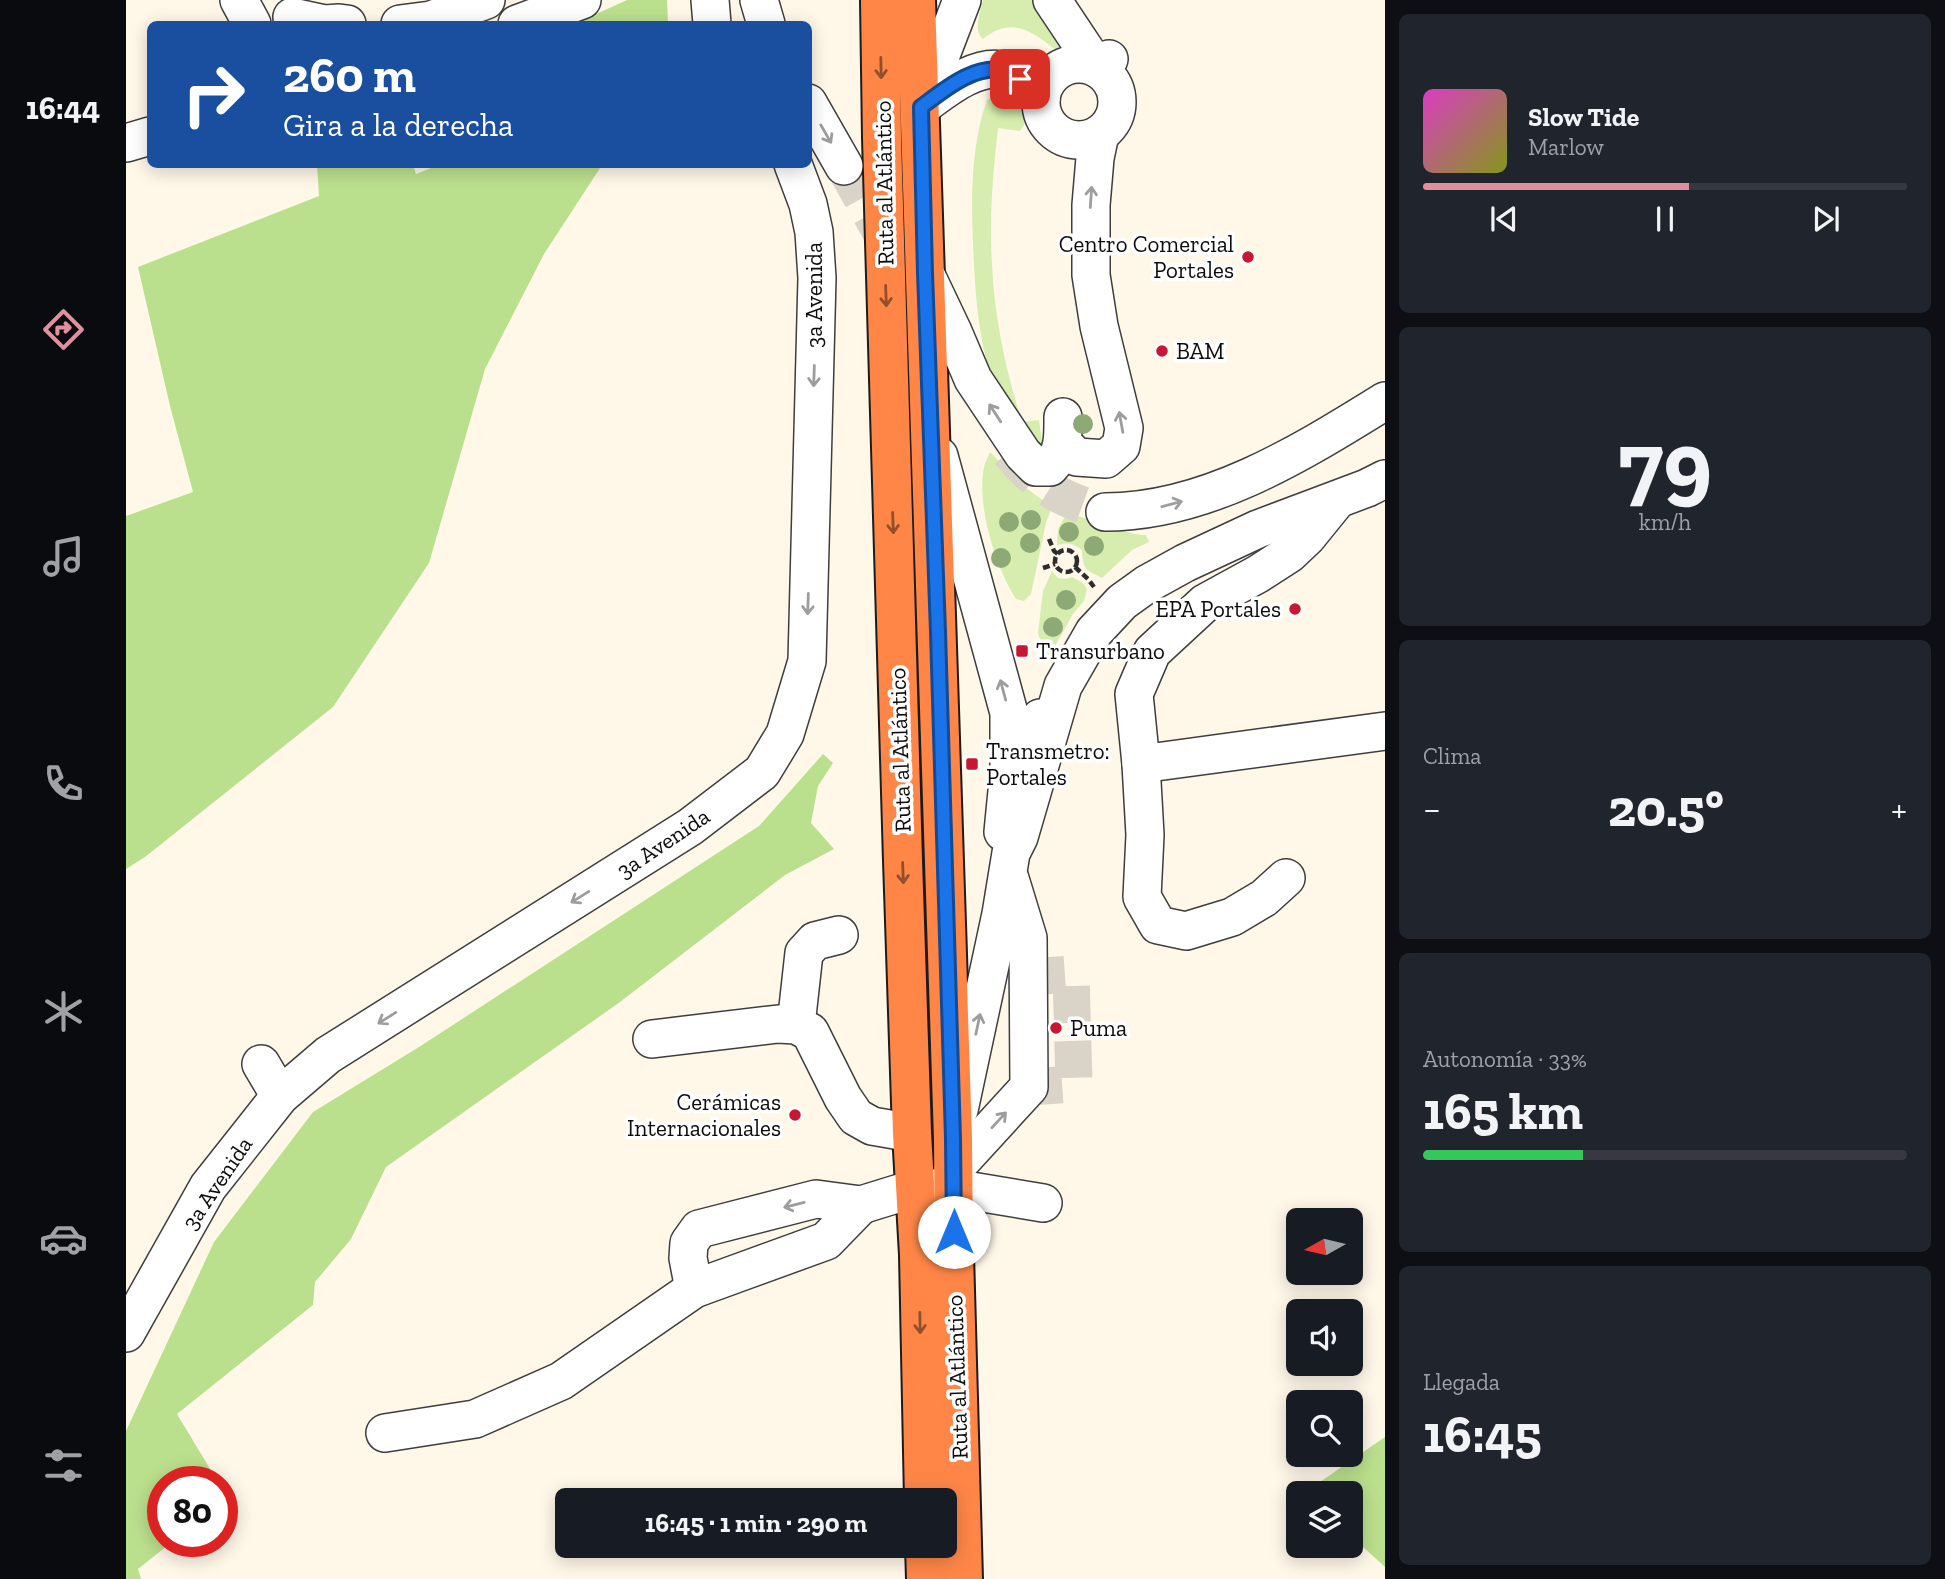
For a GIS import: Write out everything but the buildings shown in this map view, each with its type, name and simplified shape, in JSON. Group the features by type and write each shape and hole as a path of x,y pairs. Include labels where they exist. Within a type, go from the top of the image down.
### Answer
{"highway":[{"name":"Ruta al Atlántico","path":"880,0 891,473 912,1133 916,1188 936,1255 962,1579"},
{"name":"Ruta al Atlántico","path":"916,0 953,1166 936,1255 925,1488"},
{"path":"925,1558 926,1579"}],"street":[{"path":"239,0 250,21"},
{"path":"423,21 486,0"},
{"path":"525,21 582,0"},
{"path":"710,0 712,21"},
{"path":"759,0 765,21"},
{"path":"921,107 962,0"},
{"path":"1052,0 1113,72 1117,101 1110,125 1088,140 1064,138 1053,131 1041,110 1044,85 1051,75 1073,64 1086,64 1113,72"},
{"path":"290,14 314,21"},
{"path":"921,107 965,77 996,69 1008,71 1030,86 1041,99"},
{"path":"812,110 844,166"},
{"path":"925,273 972,379 1023,454 1035,467 1050,467 1058,455 1063,431 1077,457 1107,459 1121,446 1124,428 1099,326 1091,275 1091,205 1100,134"},
{"path":"126,143 147,137"},
{"name":"3a Avenida","path":"126,1333 208,1187 280,1096 328,1055 690,827 762,772 785,734 807,661 817,278 814,232 794,168"},
{"path":"1105,513 1169,505 1243,480 1338,430 1385,401"},
{"path":"695,1289 688,1251 689,1243 699,1229 816,1199 861,1205 916,1188 953,1166 1029,1087 1028,938 1003,831 1009,771 1009,713 931,426"},
{"path":"1010,744 1018,752 1027,753 1034,743 1037,725 1054,684 1084,626 1115,591 1141,570 1177,550 1385,453"},
{"path":"953,1166 1010,863 1063,686 1094,632 1122,602 1147,584 1185,563 1258,529 1385,479"},
{"path":"1286,878 1264,898 1232,917 1186,931 1158,925 1142,897 1145,835 1134,694 1152,652 1205,603 1289,555 1337,499"},
{"path":"1141,765 1385,731"},
{"path":"796,1025 804,953 815,942 839,935"},
{"path":"652,1039 778,1024 796,1025 810,1032 843,1098 856,1117 872,1126 912,1133"},
{"path":"261,1064 280,1096"},
{"path":"953,1166 1043,1203"},
{"path":"385,1433 475,1419 561,1381 695,1289 826,1241 861,1205"}],"path":[{"path":"1049,539 1058,554"},
{"path":"1055,564 1062,571 1069,571 1077,561 1074,554 1065,551 1058,554"},
{"path":"1055,564 1058,554"},
{"path":"1043,568 1055,564"},
{"path":"1074,567 1088,579 1098,594"}],"green space":[{"path":"627,0 667,0 668,21 581,21"},
{"path":"983,0 1032,0 1068,55 1066,58 1036,36 1016,28 995,31 983,39 978,26"},
{"path":"1008,95 1026,112 1026,122 1020,131 998,128 991,212 993,283 1002,344 1022,422 1039,420 1043,450 1037,455 1022,436 991,376 976,294 972,207 978,135 987,100"},
{"path":"317,168 414,168 416,174 431,168 600,168 544,254 485,369 429,563 333,707 145,857 126,869 126,516 193,492 138,267 319,196"},
{"path":"990,452 1026,488 1052,507 1031,594 1024,601 1016,599 1009,586 989,536 982,482 984,465"},
{"path":"1067,513 1130,533 1146,535 1149,542 1132,550 1102,578 1086,568 1082,550 1070,544 1057,545 1058,529"},
{"path":"1052,571 1058,578 1072,577 1083,583 1087,589 1084,601 1073,614 1047,660 1038,633 1043,591"},
{"path":"823,754 833,763 818,786 811,823 834,849 785,875 620,1002 386,1167 351,1239 315,1282 313,1305 177,1414 208,1466 147,1466 147,1557 153,1557 138,1569 141,1579 126,1579 126,1431 214,1242 313,1112 419,1047 759,826"},
{"path":"1385,1437 1385,1567 1363,1547 1363,1481 1321,1481 1342,1467 1363,1467 1363,1452"}],"tunnel":[{"path":"844,166 930,321"},
{"path":"1009,452 1030,474 1051,490 1105,512"},
{"path":"1028,977 1071,974 1074,1084 1029,1087"}],"place":[{"name":"Centro Comercial Portales","path":"1248,257"},
{"name":"BAM","path":"1162,351"},
{"name":"EPA Portales","path":"1295,609"},
{"name":"Transurbano","path":"1022,651"},
{"name":"Transmetro: Portales","path":"972,764"},
{"name":"Puma","path":"1056,1028"},
{"name":"Cerámicas Internacionales","path":"795,1115"}],"route":[{"path":"954,1232 921,107 965,77 980,72 996,69 1008,71 1020,79"}]}
